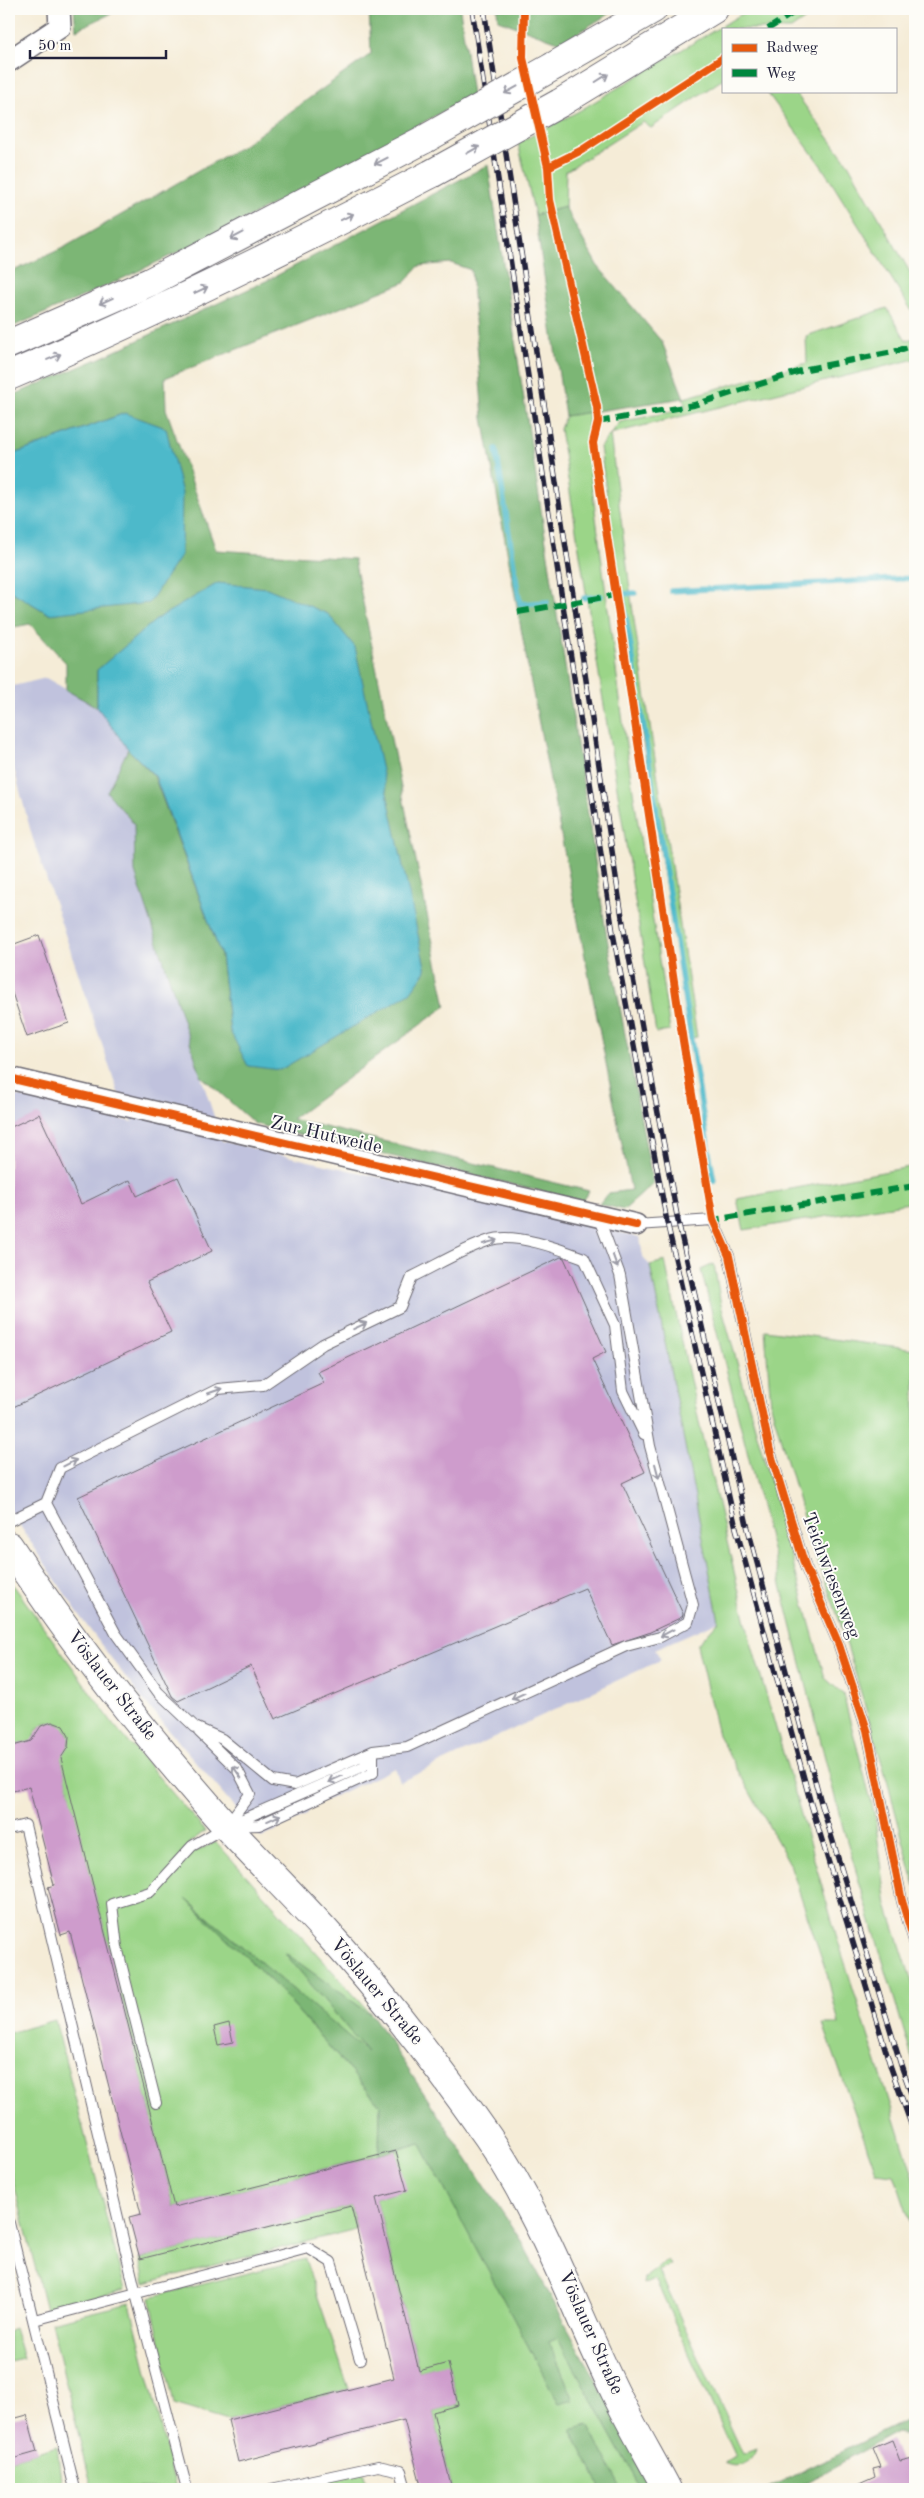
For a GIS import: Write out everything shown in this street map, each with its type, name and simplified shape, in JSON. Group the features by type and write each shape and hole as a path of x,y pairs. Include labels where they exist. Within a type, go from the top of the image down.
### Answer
{"main road":[{"path":"9,344 150,282 425,138 653,9"},
{"path":"9,376 95,340 262,261 431,174 560,103 714,9"},
{"name":"Vöslauer Straße","path":"9,1546 53,1613 119,1700 226,1826 330,1936 397,2014 489,2138 520,2188 549,2244 615,2392 667,2489"}],"street":[{"path":"9,61 60,18"},
{"name":"Zur Hutweide","path":"9,1078 636,1225"}],"lane":[{"path":"194,1727 222,1739 273,1781 295,1785 373,1751 406,1747 626,1646 660,1637 688,1622 693,1605 650,1446 620,1275 598,1215"},
{"name":"Teichwiesenweg","path":"636,1225 713,1220 730,1256 773,1461 805,1566 839,1645 867,1730 902,1901 915,1944"},
{"path":"9,1521 46,1503 60,1468 218,1389 263,1386 323,1344 400,1307 412,1277 491,1240 516,1239 560,1249 584,1258 615,1325 623,1391 650,1446"},
{"path":"46,1503 116,1634 158,1692 237,1769 250,1794 226,1826 192,1846 150,1892 112,1904 117,1947 156,2103"},
{"path":"226,1826 259,1824 373,1774 373,1751"},
{"path":"9,1829 25,1824 136,2294 187,2489"},
{"path":"9,2223 75,2489"},
{"path":"34,2320 308,2248 331,2262 360,2359"},
{"path":"271,2489 378,2466 401,2471 406,2489"}],"shaded area":[{"path":"46,678 97,707 128,749 107,792 134,824 135,872 222,1141 640,1237 643,1258 650,1265 719,1621 655,1649 661,1660 400,1782 395,1768 311,1807 306,1815 261,1838 142,1699 81,1618 9,1509 9,1094 133,1122 118,1092 32,836 9,750 9,687"}],"green space":[{"path":"74,9 121,9 76,30"},
{"path":"369,9 460,9 472,95 244,219 128,276 9,328 9,273 63,248 244,145 371,54"},
{"path":"497,9 617,9 561,43 498,20"},
{"path":"750,9 820,9 792,28 722,28 722,80 651,128 643,122 566,171 565,207 535,215 518,143 579,111"},
{"path":"767,92 795,92 849,165 915,281 915,316 822,167"},
{"path":"488,165 606,932 653,1184 624,1210 599,1204 608,1193 631,1190 529,673 483,418 471,270 451,263 419,266 405,282 165,378 166,409 216,550 354,559 446,1006 292,1119 589,1191 582,1201 255,1124 201,1076 135,872 134,824 107,792 128,749 154,776 221,955 230,1031 410,993 97,670 97,707 66,690 66,663 30,624 9,628 9,590 49,614 125,413 9,456 9,397 100,358 268,280"},
{"path":"565,207 597,265 662,342 684,398 565,416 535,215"},
{"path":"887,308 906,340 915,338 915,359 610,434 620,422 685,409 684,398 807,363 806,336"},
{"path":"589,412 587,449 626,745 670,1031 656,1033 560,429 565,416"},
{"path":"610,434 634,620 697,1037 690,1038 626,636 600,447"},
{"path":"915,1166 915,1202 744,1230 737,1199"},
{"path":"665,1261 700,1427 750,1639 837,1938 915,2182 915,2237 894,2174 876,2172 823,2024 839,2024 827,1974 790,1864 718,1735 697,1645 719,1621 650,1265"},
{"path":"714,1264 721,1305 825,1678 843,1694 874,1812 887,1905 915,1991 915,2068 841,1821 701,1270"},
{"path":"765,1330 915,1350 915,1886 887,1780 840,1622 812,1547 771,1405"},
{"path":"9,1579 114,1725 205,1831 189,1843 196,1851 216,1842 373,2016 286,1954 370,2055 194,1906 277,1987 380,2105 379,2155 174,2207 60,1756 67,1747 69,1738 66,1730 52,1722 44,1724 37,1730 33,1741 9,1747"},
{"path":"186,1899 367,2052 284,1952 373,2016 518,2236 655,2489 641,2489 558,2338 549,2342 574,2400 559,2404 420,2143 379,2155 380,2105 277,1987"},
{"path":"55,2020 125,2290 46,2310 9,2164 9,2033"},
{"path":"420,2142 559,2403 573,2399 548,2341 559,2338 641,2489 452,2489 433,2412 458,2405 448,2364 419,2371 376,2198 406,2190 396,2151"},
{"path":"351,2206 356,2229 145,2283 140,2259"},
{"path":"305,2259 349,2389 228,2420 174,2404 150,2297"},
{"path":"668,2260 671,2265 659,2271 743,2454 756,2449 751,2458 744,2464 734,2466 724,2463 736,2457 655,2279 643,2284 644,2278"},
{"path":"130,2303 176,2489 92,2489 51,2322"},
{"path":"14,2328 23,2358 9,2361 9,2330"},
{"path":"915,2416 915,2435 897,2432 794,2489 766,2489"},
{"path":"588,2425 622,2489 602,2489 571,2430"},
{"path":"57,2446 62,2489 9,2489 9,2460"},
{"path":"363,2471 368,2489 290,2489"}],"water":[{"path":"125,413 166,428 182,493 181,555 149,603 49,614 9,590 9,456"},
{"path":"218,583 267,588 328,614 355,647 426,971 410,993 280,1070 248,1066 230,1031 221,955 155,776 128,749 97,707 97,670 158,618"}],"building":[{"path":"39,935 69,1023 27,1037 9,984 9,946"},
{"path":"39,1114 81,1204 130,1180 137,1196 178,1177 212,1251 147,1282 171,1332 9,1409 9,1128"},
{"path":"561,1257 564,1258 606,1352 592,1359 645,1472 622,1483 683,1614 682,1617 648,1633 612,1645 585,1588 275,1719 251,1666 178,1701 172,1696 78,1497 324,1383 318,1372"},
{"path":"52,1722 63,1726 69,1736 68,1747 61,1758 174,2207 396,2151 407,2190 376,2198 419,2371 448,2363 458,2405 433,2412 452,2489 422,2489 404,2420 238,2462 228,2420 394,2378 351,2206 140,2259 129,2217 141,2214 70,1932 61,1935 48,1887 54,1885 29,1787 9,1792 9,1747 31,1741 41,1726"},
{"path":"229,2023 233,2042 218,2045 214,2027"},
{"path":"27,2415 37,2452 9,2460 9,2420"},
{"path":"892,2440 900,2461 913,2458 915,2489 848,2489 875,2477 873,2469 881,2467 873,2448"}],"waterway":[{"path":"496,449 520,604 547,602"},
{"path":"671,591 915,578"},
{"path":"635,593 622,594 714,1181"},
{"path":"584,598 601,596"}],"railway":[{"path":"472,9 613,933 667,1222 736,1528 811,1804 891,2068 915,2135"},
{"path":"484,9 624,930 678,1221 747,1525 820,1799 901,2065 915,2104"}],"marked path":[{"path":"770,28 799,9"},
{"path":"598,422 694,405 807,369 893,352 915,345"},
{"path":"518,612 616,595"},
{"path":"712,1216 713,1220 915,1186"}],"cycle path":[{"path":"524,9 523,58 548,167 550,200 597,407 598,422 593,443 683,1041 713,1220 729,1256 770,1451 805,1566 839,1645 867,1730 902,1901 915,1944"},
{"path":"548,167 582,150 722,59"},
{"path":"9,1078 636,1225"}]}
